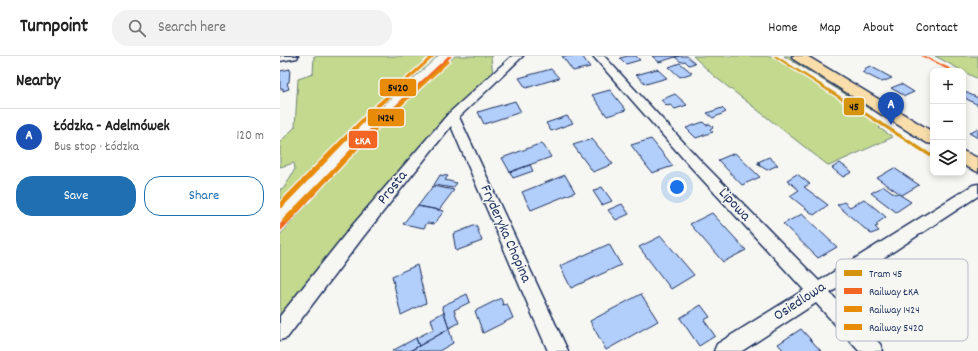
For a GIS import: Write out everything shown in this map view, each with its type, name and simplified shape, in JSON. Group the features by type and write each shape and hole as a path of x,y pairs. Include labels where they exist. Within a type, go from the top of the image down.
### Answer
{"main road":[{"path":"798,56 930,137"},
{"path":"966,159 978,166"}],"street":[{"path":"280,58 293,56"},
{"name":"Prosta","path":"280,330 357,232 452,116 518,56"},
{"name":"Lipowa","path":"598,56 694,162 817,291 836,313"},
{"name":"Fryderyka Chopina","path":"452,116 558,351"},
{"name":"Osiedlowa","path":"868,259 978,189"},
{"name":"Osiedlowa","path":"724,351 836,279"},
{"name":"Lipowa","path":"863,341 873,351"}],"green space":[{"path":"314,56 438,56 365,122 280,207 280,189 284,188 295,169 294,163 280,167 280,142 295,127 298,79 313,74"},
{"path":"455,56 493,56 491,58 493,74 452,110 280,321 280,235 364,143"},
{"path":"693,56 772,56 882,126 879,128 893,137 829,166 714,76"},
{"path":"784,56 789,56 874,109 871,110"},
{"path":"935,56 978,56 978,79 966,73 966,68 957,68"}],"building":[{"path":"562,56 582,56 590,67 573,71"},
{"path":"636,56 640,60 626,64 620,58"},
{"path":"652,56 679,56 659,62"},
{"path":"687,56 695,63 689,65 685,61 681,62 675,57"},
{"path":"680,63 692,73 680,77 669,67"},
{"path":"870,66 892,78 882,82 862,72"},
{"path":"290,69 289,82 287,83 289,89 283,91 283,88 280,89 280,71"},
{"path":"551,69 559,78 526,88 519,78"},
{"path":"657,69 667,78 646,84 636,75"},
{"path":"901,84 914,92 905,96 891,88"},
{"path":"610,90 626,110 607,116 592,95"},
{"path":"966,92 978,98 978,105 966,99"},
{"path":"675,94 687,105 675,109 670,105 667,106 661,100"},
{"path":"515,101 521,112 484,124 478,112"},
{"path":"722,108 726,112 713,118 707,113"},
{"path":"567,116 573,123 551,131 546,123"},
{"path":"703,122 706,125 710,124 713,127 710,129 713,132 696,138 686,128"},
{"path":"978,128 978,138 969,133"},
{"path":"592,139 613,164 593,172 573,145"},
{"path":"651,139 673,166 652,173 631,145"},
{"path":"542,143 551,157 510,172 502,158"},
{"path":"735,153 760,177 742,185 718,160"},
{"path":"769,157 778,165 767,170 757,164 760,163 758,162"},
{"path":"840,163 852,172 843,177 832,168"},
{"path":"530,165 533,171 513,178 510,172"},
{"path":"894,168 919,185 902,195 877,178"},
{"path":"797,174 810,184 804,187 828,205 814,215 790,196 799,190 787,180"},
{"path":"440,175 448,176 445,180 457,183 453,188 434,185"},
{"path":"565,175 575,192 531,210 522,192"},
{"path":"433,186 454,190 439,210 418,206"},
{"path":"884,186 895,194 897,193 911,202 896,212 871,193"},
{"path":"602,187 612,201 602,205 593,191"},
{"path":"864,199 886,217 876,224 878,226 875,227 879,231 871,234 837,205 844,202 850,207"},
{"path":"622,204 629,214 616,220 608,210"},
{"path":"417,206 444,211 434,224 427,223 424,228 403,224"},
{"path":"712,213 746,250 723,262 690,224"},
{"path":"802,214 837,247 818,258 783,224"},
{"path":"476,225 482,241 456,251 453,234"},
{"path":"661,236 694,275 671,289 639,247"},
{"path":"609,244 621,265 571,288 560,266"},
{"path":"417,265 426,303 401,315 392,276"},
{"path":"467,294 470,302 454,310 459,323 449,328 442,306"},
{"path":"641,294 658,321 606,350 590,321"},
{"path":"501,298 503,305 507,304 513,318 483,333 475,311"},
{"path":"701,305 710,317 704,320 715,336 699,346 680,318"},
{"path":"444,312 449,329 419,346 416,338 434,329 431,319"},
{"path":"449,329 453,343 439,351 410,351"},
{"path":"801,329 821,351 784,351 778,344"},
{"path":"416,338 419,346 409,351 392,351"}],"tram line":[{"name":"45","path":"775,56 930,155"}],"rail line":[{"name":"5420","path":"280,206 373,110 433,56"},
{"name":"ŁKA","path":"280,228 370,132 450,56"},
{"name":"ŁKA","path":"923,56 947,68"},
{"name":"1424","path":"285,221 383,120 448,61"}],"place":[{"name":"Łódzka - Adelmówek","path":"891,125"}]}
